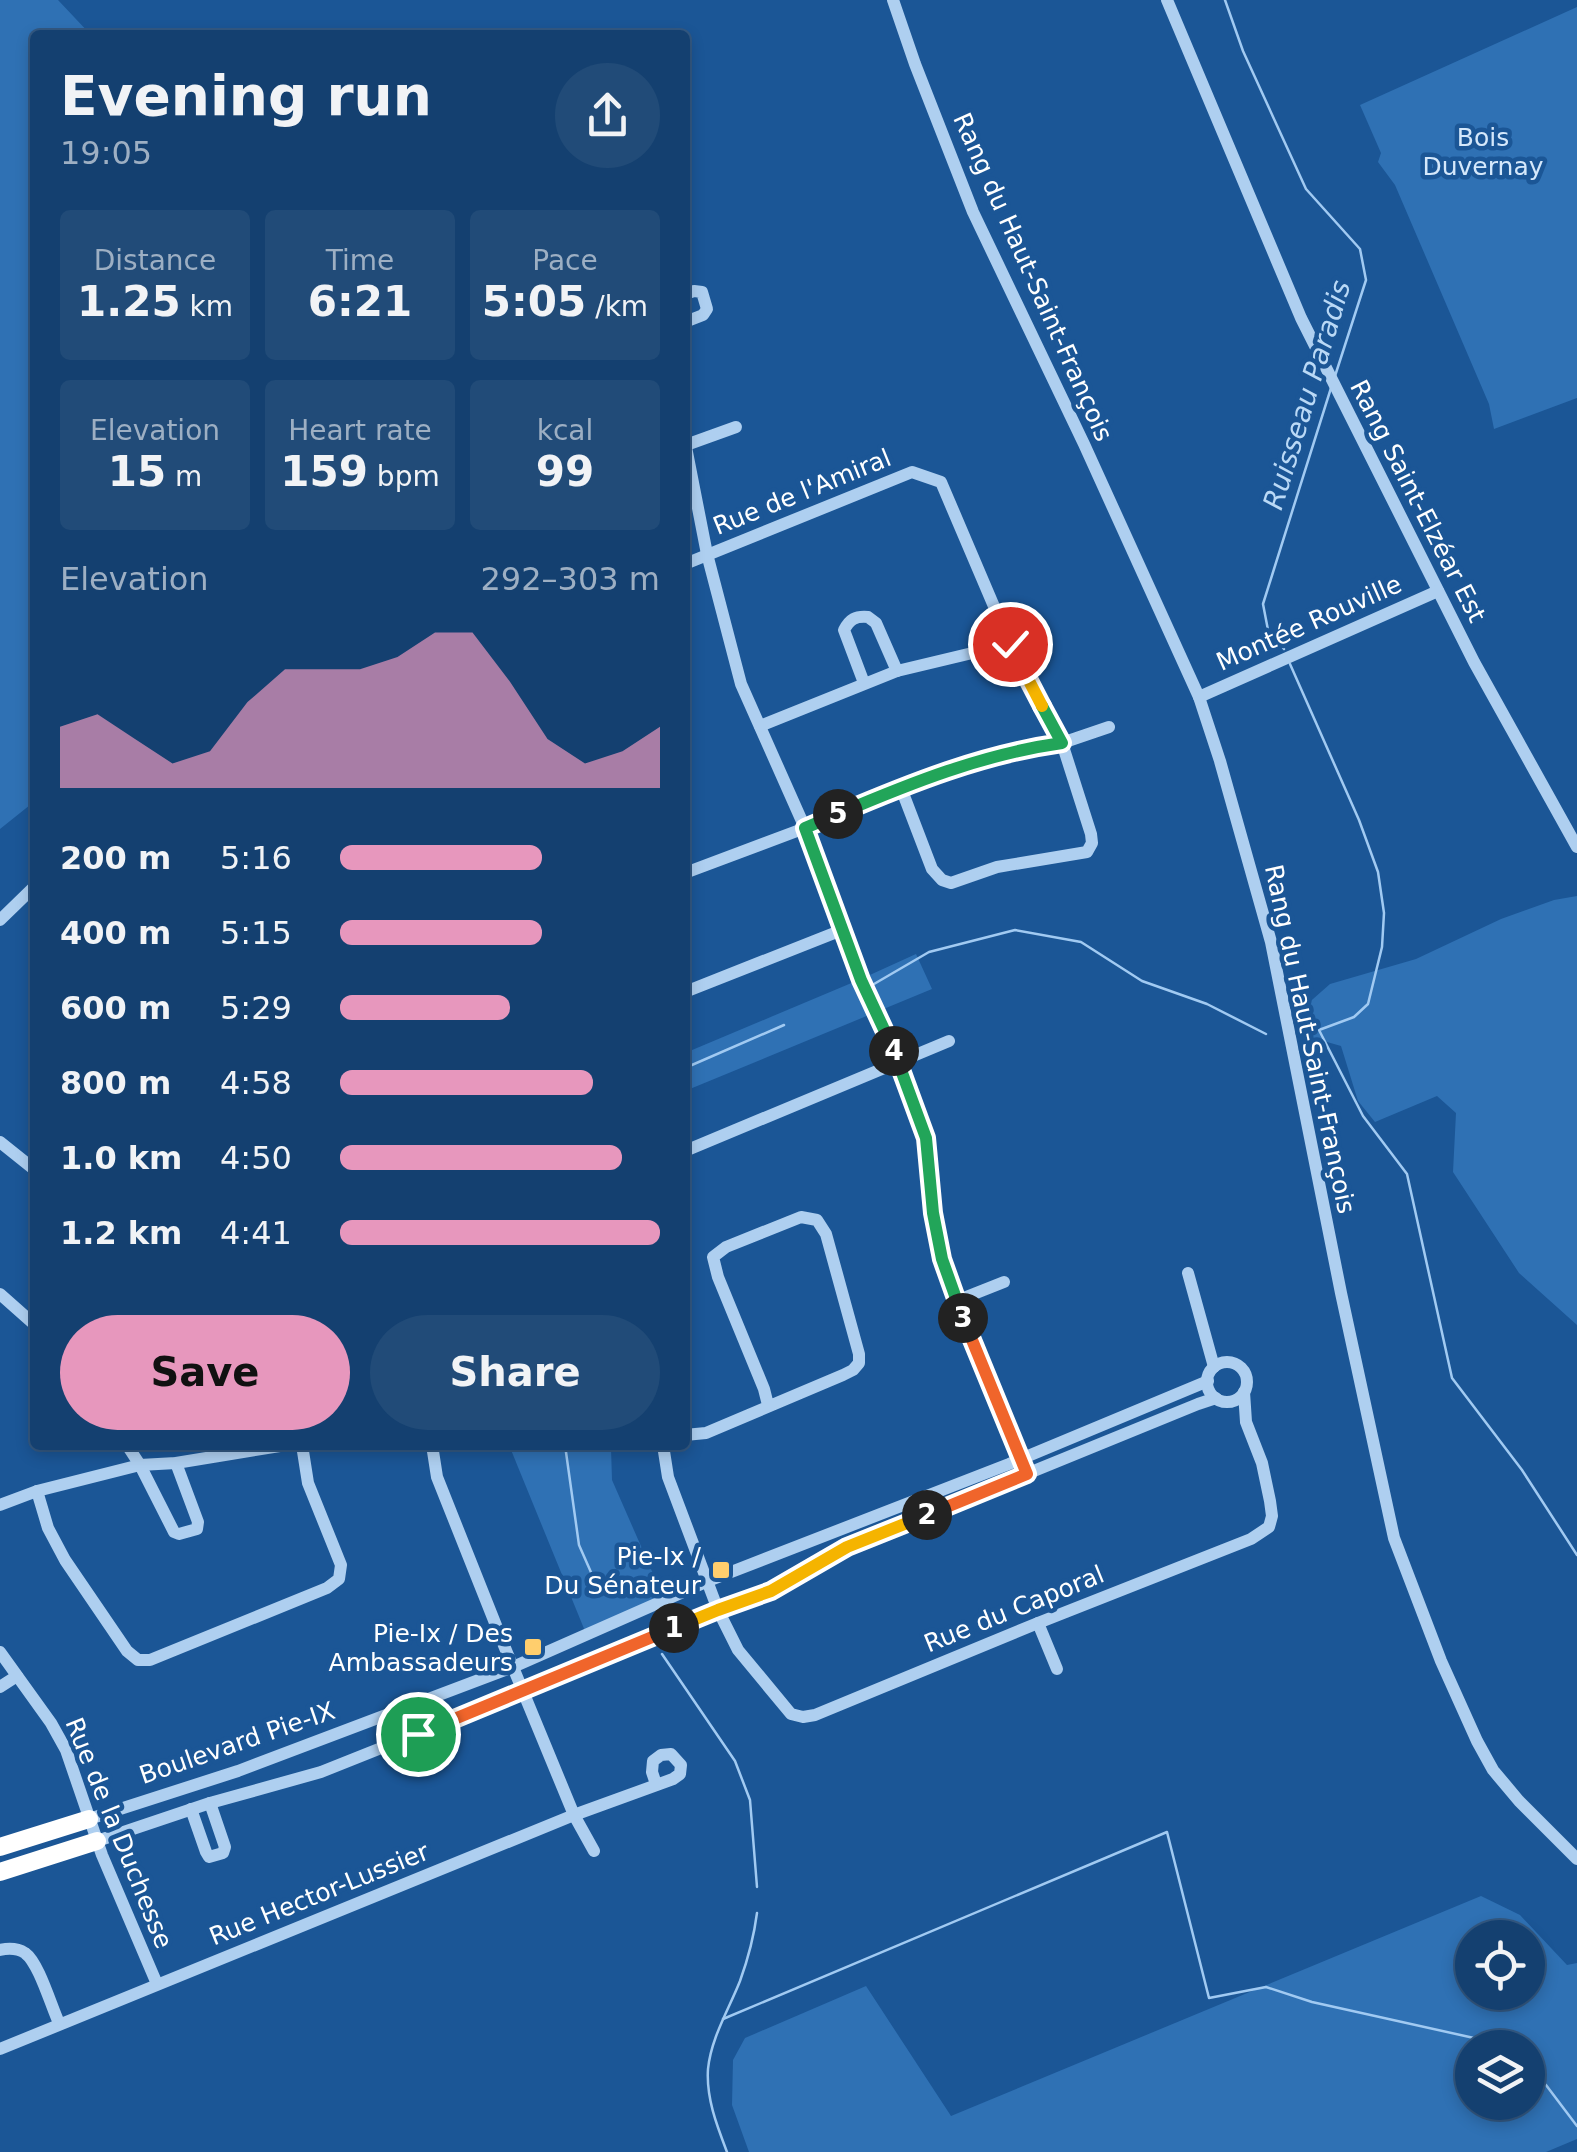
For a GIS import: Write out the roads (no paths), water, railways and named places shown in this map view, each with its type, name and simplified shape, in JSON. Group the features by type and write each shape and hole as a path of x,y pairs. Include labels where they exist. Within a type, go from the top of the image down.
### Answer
{"highway":[{"name":"Boulevard Pie-IX","path":"1,1847 89,1818"},
{"name":"Boulevard Pie-IX","path":"4,1871 96,1841"},
{"path":"1,1847 11,1856 4,1871"}],"street":[{"name":"Rang du Haut-Saint-François","path":"893,0 973,212 1092,461 1198,697 1220,760 1271,942 1394,1538 1441,1661 1493,1770 1577,1859"},
{"name":"Rang Saint-Elzéar Est","path":"1167,0 1301,318 1474,662 1577,847"},
{"path":"690,292 702,292 707,310 690,320"},
{"path":"690,442 736,427"},
{"path":"690,464 707,554 741,684 805,828 926,1138 942,1259 1027,1474"},
{"name":"Rue de l'Amiral","path":"690,562 912,472 940,482 1010,644 1062,743 1092,844 1087,852 997,867 951,883 932,869 901,788"},
{"name":"Montée Rouville","path":"1198,697 1438,590"},
{"path":"864,682 844,630 849,620 857,616 876,623 897,671"},
{"path":"760,726 897,671 1010,644"},
{"path":"690,871 979,760 1062,743 1108,727"},
{"path":"0,920 30,891"},
{"path":"690,990 842,930"},
{"path":"690,1149 950,1041"},
{"path":"0,1142 30,1166"},
{"path":"690,1435 706,1433 842,1376 859,1363 860,1354 826,1234 817,1220 801,1218 726,1247 713,1257 768,1405"},
{"path":"1188,1273 1214,1367 1208,1381 1210,1391 1221,1400 1236,1399 1244,1392 1245,1374 1208,1340"},
{"path":"956,1302 1004,1282"},
{"path":"0,1294 30,1321"},
{"path":"1214,1367 1229,1362"},
{"name":"Boulevard Pie-IX","path":"89,1818 238,1771 513,1667 708,1581 1208,1381"},
{"name":"Rue du Caporal","path":"718,1610 738,1650 791,1714 803,1717 1251,1538 1268,1527 1272,1516 1262,1463 1246,1422 1244,1392"},
{"name":"Boulevard Pie-IX","path":"96,1841 320,1772 771,1591 847,1547 1198,1404 1221,1400"},
{"name":"Rue du Caporal","path":"1221,1400 1246,1422"},
{"path":"130,1450 178,1534 197,1529 198,1522 176,1463"},
{"path":"0,1506 38,1491 140,1465 255,1450"},
{"path":"38,1491 48,1528 65,1560 127,1651 138,1660 150,1660 327,1588 338,1578 341,1565 308,1483 303,1450"},
{"path":"433,1450 437,1477 513,1667 574,1815 594,1851"},
{"path":"663,1450 668,1477 718,1610"},
{"path":"1038,1622 1056,1669"},
{"name":"Rue de la Duchesse","path":"0,1652 61,1740 96,1841 157,1984"},
{"path":"0,1687 16,1676"},
{"name":"Rue Hector-Lussier","path":"0,2049 656,1784"},
{"name":"Boulevard Pie-IX","path":"191,1809 206,1852 215,1856 225,1847 210,1803"},
{"path":"0,1950 11,1948 27,1954 58,2023"}],"waterway":[{"name":"Ruisseau Paradis","path":"1225,0 1243,51 1306,189 1360,249 1366,280 1335,376"},
{"name":"Ruisseau Paradis","path":"1284,649 1268,630 1263,604 1331,388"},
{"path":"1290,664 1359,820 1378,872 1384,913 1382,947 1368,1004 1354,1017 1319,1030 1363,1116 1407,1174 1452,1378 1522,1470 1577,1555"},
{"name":"Ruisseau Paradis","path":"874,984 929,952 1015,930 1081,942 1142,981 1207,1004 1266,1034"},
{"name":"Ruisseau Paradis","path":"690,1066 784,1025"},
{"name":"Ruisseau Paradis","path":"566,1450 579,1545 601,1595"},
{"name":"Ruisseau Paradis","path":"662,1654 735,1761 750,1800 757,1887"},
{"path":"723,2019 1167,1832 1209,1998 1266,1987 1312,2002 1455,2034"},
{"name":"Ruisseau Paradis","path":"727,2152 710,2101 708,2069 717,2035 746,1964 757,1913"},
{"path":"1545,2084 1577,2126"}],"place":[{"name":"Pie-Ix / Du Sénateur","path":"721,1570"},
{"name":"Pie-Ix / Des Ambassadeurs","path":"533,1647"}],"park label":[{"name":"Bois Duvernay","path":"1483,152"}]}
